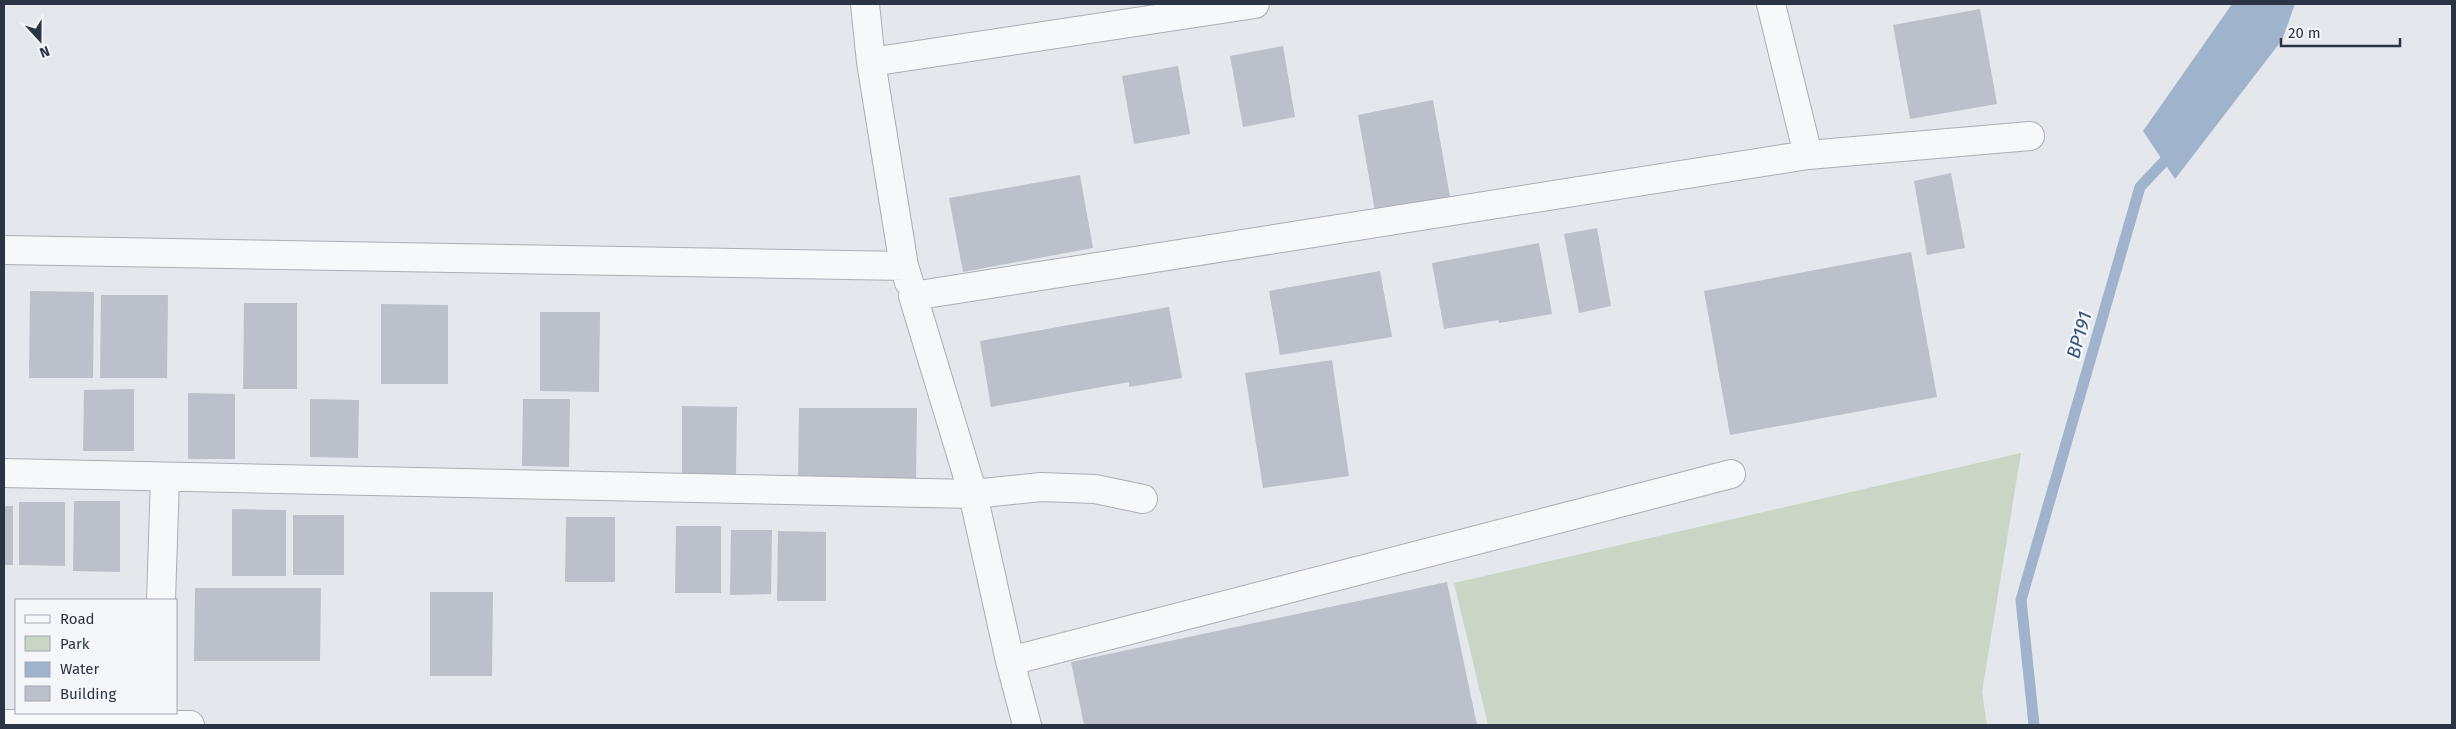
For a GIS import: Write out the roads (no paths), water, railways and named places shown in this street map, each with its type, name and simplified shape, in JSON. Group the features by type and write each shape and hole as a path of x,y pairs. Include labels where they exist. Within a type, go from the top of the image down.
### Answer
{"street":[{"path":"864,4 871,62 904,266 973,494 1010,661 1027,725"},
{"path":"871,62 1254,4"},
{"path":"1771,4 1808,155"},
{"path":"913,296 1808,155 2030,136"},
{"path":"4,250 904,266"},
{"path":"4,473 165,478 973,494 1041,487 1095,489 1143,499"},
{"path":"1010,661 1731,474"},
{"path":"161,599 165,478"},
{"path":"4,724 158,721 190,725"}],"water":[{"path":"2232,4 2295,4 2282,40 2175,179 2143,131"}],"waterway":[{"name":"BP191","path":"2034,725 2021,600 2140,187 2173,152"}]}
